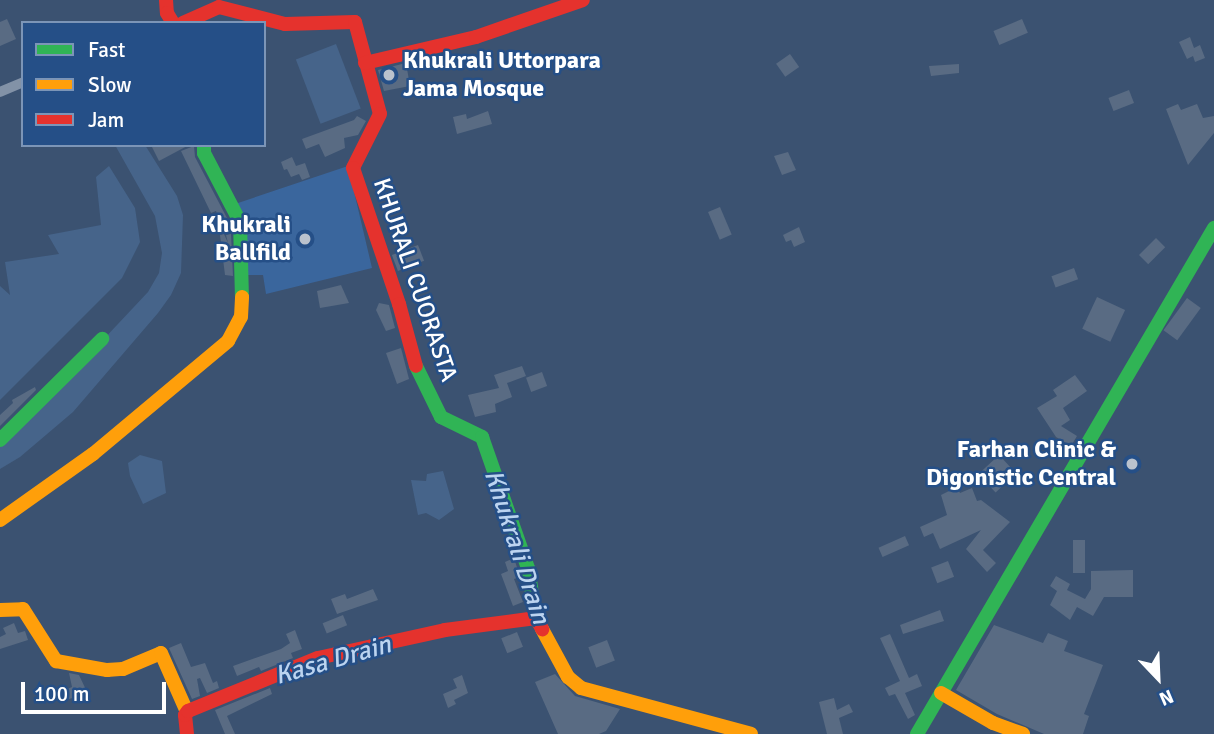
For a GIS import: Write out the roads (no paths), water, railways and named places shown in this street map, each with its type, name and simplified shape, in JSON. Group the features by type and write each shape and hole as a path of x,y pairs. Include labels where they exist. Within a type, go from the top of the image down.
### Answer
{"main road":[{"path":"166,0 167,13 172,21"},
{"path":"365,63 476,37 583,0"},
{"name":"KHURALI CUORASTA","path":"188,21 219,7 285,24 355,22 380,114 353,168 399,303 418,375 441,417 482,437 528,568 536,618 568,677 581,688 751,734"},
{"path":"0,520 93,454 228,341 241,317 243,257 240,222 204,153 204,147"},
{"path":"917,734 1214,228"},
{"path":"0,440 102,339"},
{"path":"0,610 23,610 29,614 56,661 107,670 123,669 161,653 187,712 187,734"},
{"path":"187,712 318,658 445,630 536,618"},
{"path":"941,692 993,723 1023,734"}],"street":[{"path":"0,92 21,83"}],"place":[{"name":"Khukrali Uttorpara Jama Mosque","path":"389,75"},
{"name":"Khukrali Ballfild","path":"305,239"},
{"name":"Farhan Clinic & Digonistic Central","path":"1132,464"}],"water label":[{"name":"Khukrali Drain","path":"516,547"},
{"name":"Kasa Drain","path":"333,661"}]}
